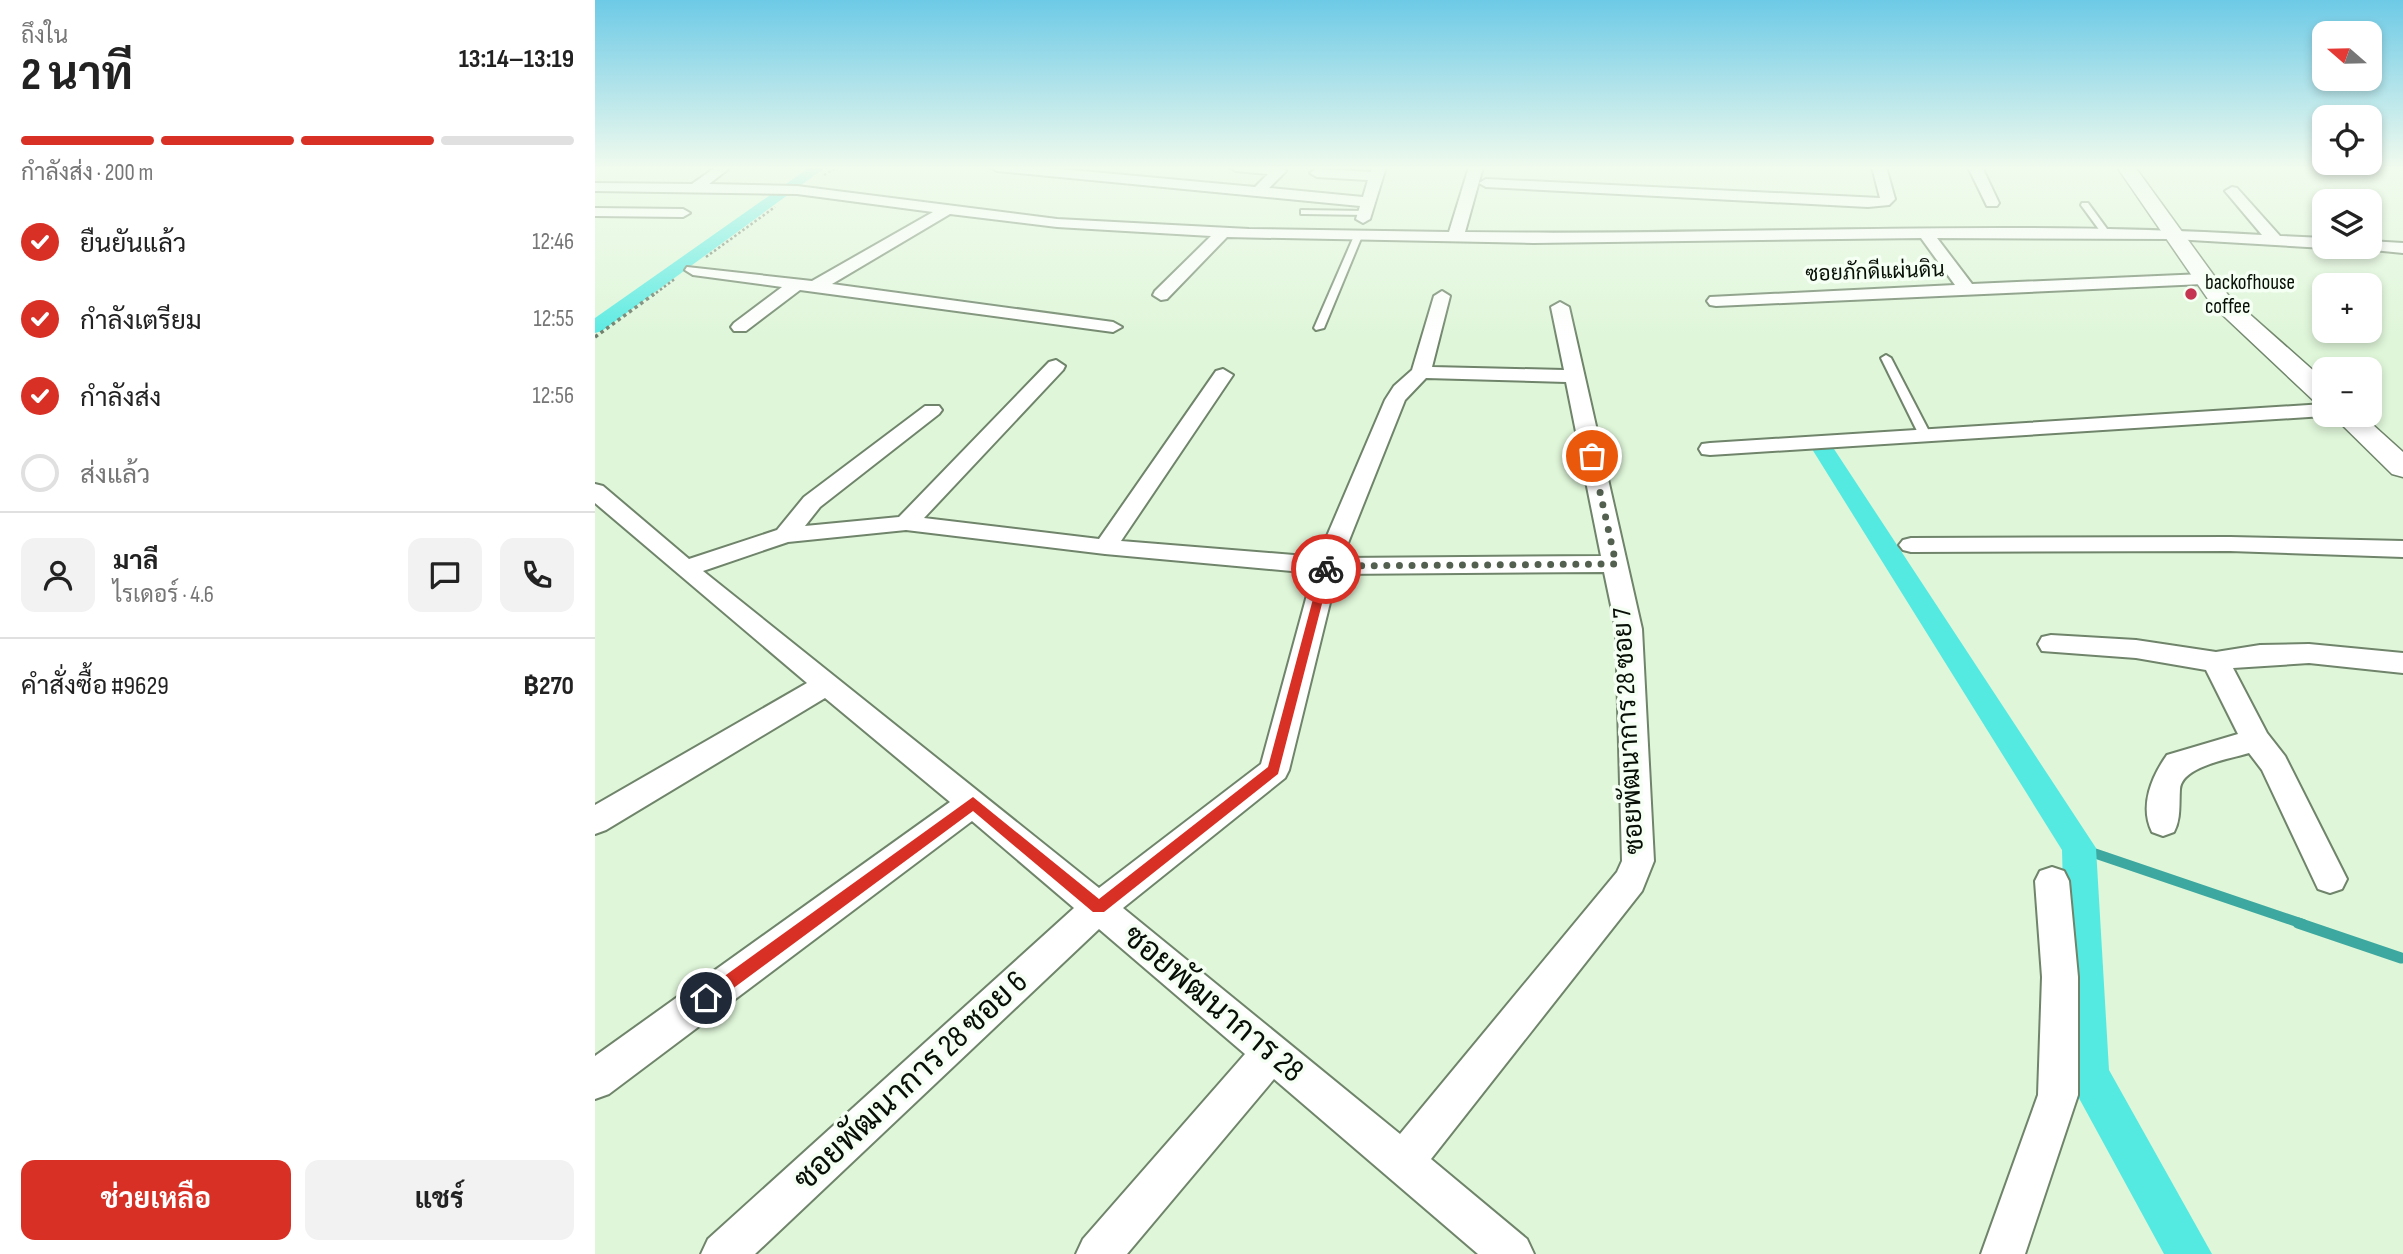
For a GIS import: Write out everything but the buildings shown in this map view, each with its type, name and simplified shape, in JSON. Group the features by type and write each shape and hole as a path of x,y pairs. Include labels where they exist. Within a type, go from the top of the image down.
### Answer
{"street":[{"path":"740,327 807,284 917,226"},
{"path":"1099,226 1223,233 1358,236 2106,233 2312,242"},
{"path":"1358,236 1361,226"},
{"path":"1456,236 1459,226"},
{"path":"2168,226 2203,279 2242,322 2312,384"},
{"path":"2262,226 2275,240"},
{"path":"1161,296 1223,233"},
{"path":"1926,234 1968,291"},
{"path":"2382,247 2403,248"},
{"path":"693,270 1113,327"},
{"name":"ซอยภักดีแผ่นดิน","path":"1717,301 2203,279"},
{"path":"1442,296 1421,372 1574,376"},
{"name":"ซอยพัฒนาการ 28 ซอย 7","path":"1402,1163 1636,871 1638,861 1629,629 1560,307"},
{"path":"906,523 1056,366"},
{"name":"ซอยพัฒนาการ 28 ซอย 6","path":"723,1254 1098,908 1274,770 1327,566 1395,400 1401,390 1421,372"},
{"path":"1105,547 1223,374"},
{"path":"785,535 812,502 932,410"},
{"path":"1710,449 2312,411"},
{"path":"2359,427 2401,464"},
{"name":"ซอยพัฒนาการ 28","path":"595,491 605,511 685,569 973,803 1512,1254"},
{"path":"685,569 785,535 906,523 1105,547 1327,566 1616,564"},
{"path":"1911,545 2230,544 2403,550"},
{"path":"2051,644 2136,649 2216,662 2243,654 2345,656 2403,663"},
{"path":"2216,662 2256,740 2274,764 2330,879"},
{"path":"595,821 826,685"},
{"path":"2163,823 2165,782 2178,763 2256,740"},
{"path":"595,1080 973,803"},
{"path":"2003,1254 2058,1095 2060,977 2052,881"},
{"path":"1098,1254 1272,1053"}],"lane":[{"path":"2100,226 2106,233"},
{"path":"1319,328 1358,236"},
{"path":"1886,358 1925,435"}],"waterway":[{"path":"595,327 737,226"},
{"path":"1823,449 2079,848 2089,1074 2189,1254"},
{"path":"2079,848 2303,924"},
{"path":"2298,923 2401,958"}],"way so far":[{"path":"1326,569 1327,566 1616,564 1592,456"}],"place":[{"name":"backofhouse coffee","path":"2191,294"}],"route":[{"path":"706,998 973,803 1098,908 1274,770 1326,569"}]}
